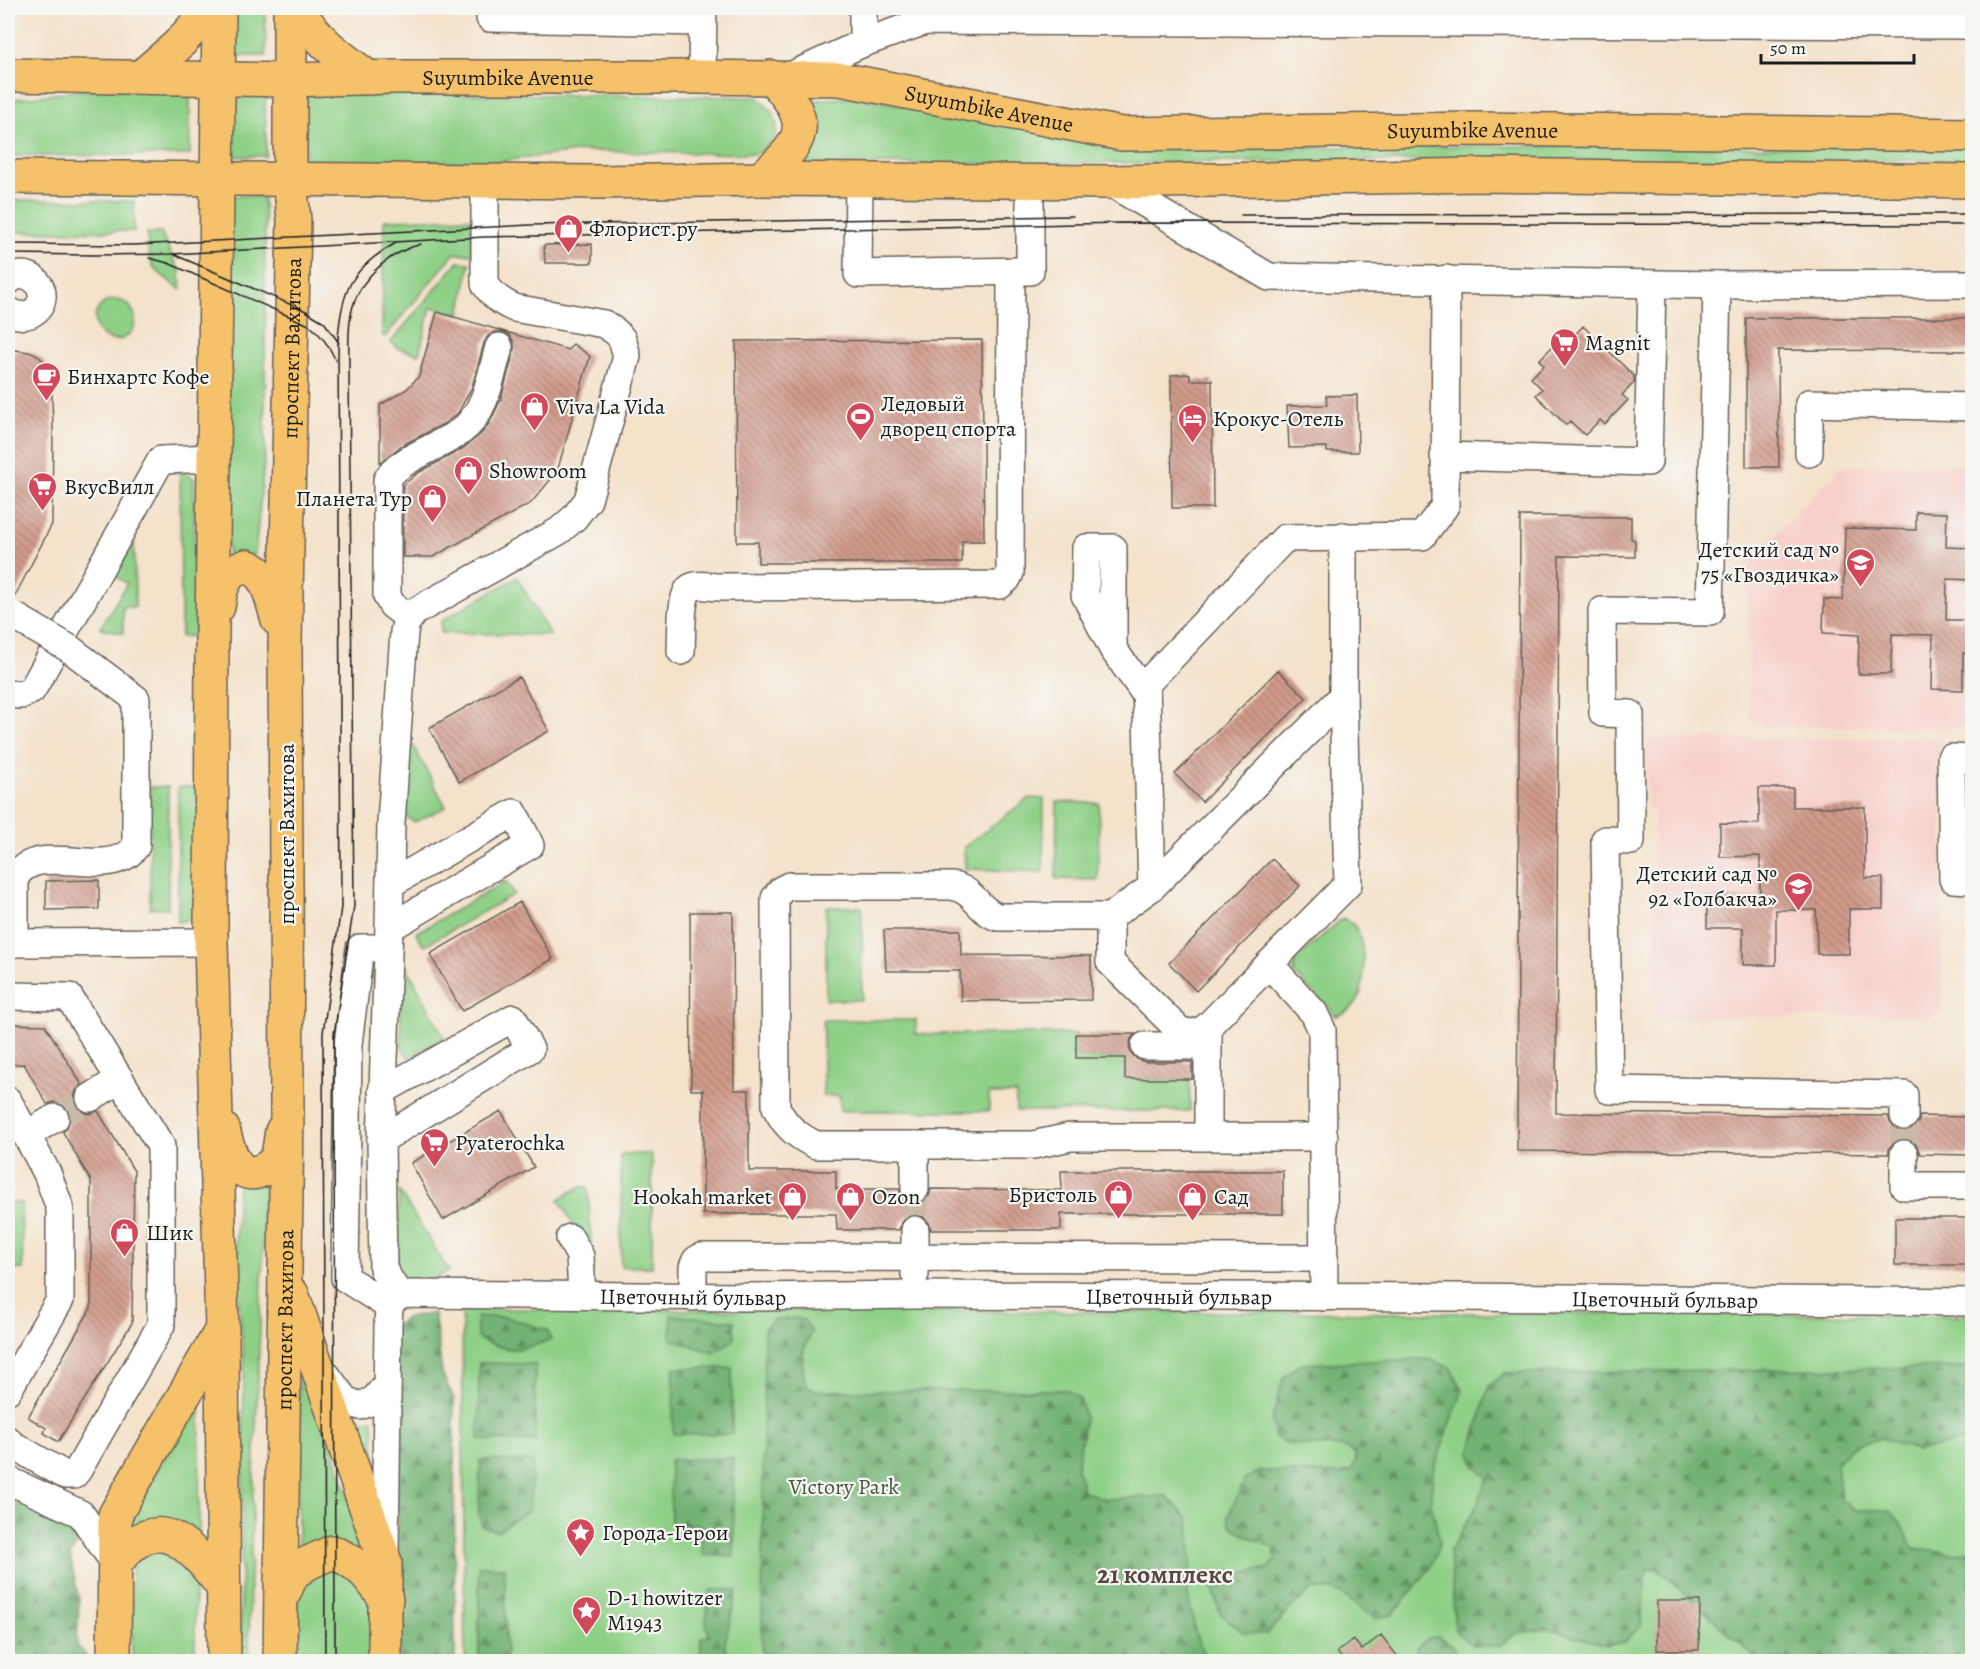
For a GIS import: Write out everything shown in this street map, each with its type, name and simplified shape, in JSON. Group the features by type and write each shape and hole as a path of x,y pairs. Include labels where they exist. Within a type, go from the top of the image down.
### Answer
{"main road":[{"path":"142,76 177,46 210,8"},
{"path":"219,8 211,942 222,1329 224,1662"},
{"name":"проспект Вахитова","path":"280,1662 287,1111 285,642 294,220 290,179 290,8"},
{"path":"297,8 323,44 369,78"},
{"name":"Suyumbike Avenue","path":"8,75 290,80 702,77 840,79 1122,134 1478,129 1972,135"},
{"path":"760,179 787,156 800,134 797,113 778,77"},
{"name":"Suyumbike Avenue","path":"8,177 371,181 600,182 760,179 1109,182 1480,175 1972,181"},
{"path":"142,179 183,193 202,207 216,223"},
{"path":"294,220 305,207 330,190 371,181"},
{"path":"212,635 221,589 226,578 230,572 246,566 259,572 266,580 285,642"},
{"path":"216,1104 230,1153 240,1168 253,1173 266,1169 277,1158 287,1111"},
{"path":"285,1272 385,1562 385,1662"},
{"path":"114,1662 115,1515 222,1329"},
{"path":"115,1564 136,1540 151,1536 165,1536 181,1542 195,1552 224,1588"},
{"path":"281,1599 292,1573 332,1552 352,1560 369,1575 386,1600"}],"street":[{"path":"863,8 863,43"},
{"path":"490,18 703,15 702,77"},
{"path":"778,77 925,21 1516,15 1886,16 1972,25"},
{"path":"385,1562 387,1384 394,1301 383,1269 382,1090 391,823 404,632 414,612 559,531 579,513 588,500 627,356 622,339 604,324 514,308 503,303 485,285 485,180"},
{"path":"859,180 858,274 1030,271 1030,181"},
{"path":"1109,182 1269,277 1717,285 1972,284"},
{"path":"681,651 684,597 691,588 697,586 999,585 1007,579 1010,573 1011,271"},
{"path":"8,280 17,275 30,276 39,285 42,298 40,305 30,314 18,315 8,310"},
{"path":"1152,887 1146,684 1284,538 1422,536 1445,506 1446,279"},
{"path":"1444,456 1648,462 1652,284"},
{"path":"1717,285 1710,612 1602,611 1603,713 1630,714 1631,841 1605,840 1609,1090 1912,1102"},
{"path":"409,618 392,605 387,596 387,480 396,468 461,431 470,422 485,397 499,347"},
{"path":"1809,453 1809,403 1972,407"},
{"path":"8,694 21,695 32,690 141,506 161,459 214,458"},
{"path":"1208,1137 1208,1036 1269,964 1348,884 1343,536"},
{"path":"11,614 70,649 135,699 136,726 136,846 130,854 115,861 40,861 25,866 15,877 11,943 211,942"},
{"path":"1113,649 1146,695"},
{"path":"1324,1137 1070,1137 1033,1145 816,1145 792,1132 776,1107 775,898 778,893 789,886 951,886 966,890 985,910 998,917 1110,917 1152,887 1344,696"},
{"path":"1955,759 1953,879 1969,880"},
{"path":"389,928 530,845 514,813 390,884"},
{"path":"1110,917 1110,962 1178,1029 1208,1036"},
{"path":"372,948 360,948 348,1044 345,1278 394,1301"},
{"path":"1269,964 1314,1013 1323,1030 1324,1297"},
{"path":"8,996 69,997 161,1146 161,1325 74,1475 65,1475 11,1444 8,1440"},
{"path":"381,1140 530,1049 513,1018 382,1090"},
{"path":"1145,1046 1208,1036"},
{"path":"90,1098 120,1079"},
{"path":"8,1101 47,1173 60,1208 60,1300 8,1390"},
{"path":"26,1135 55,1118"},
{"path":"915,1145 915,1189"},
{"path":"1904,1154 1904,1186 1972,1186"},
{"path":"915,1230 915,1295"},
{"path":"570,1238 580,1256 582,1295"},
{"path":"693,1297 693,1267 696,1260 701,1257 1324,1258"},
{"path":"1217,1257 1217,1296"},
{"name":"Цветочный бульвар","path":"394,1301 412,1294 693,1297 1217,1296 1972,1302"},
{"path":"316,1361 345,1400 360,1406 374,1400 387,1384"},
{"path":"8,1480 81,1514 115,1564"}],"shaded area":[{"name":"Детский сад № 75 «Гвоздичка»","path":"1972,465 1972,727 1766,726 1749,718 1748,562 1842,466"},
{"name":"Детский сад № 92 «Голбакча»","path":"1942,738 1942,1015 1655,1018 1654,808 1647,807 1646,739"}],"green space":[{"path":"227,8 265,8 266,56 227,56"},
{"path":"98,88 190,90 190,155 8,156 8,100"},
{"path":"227,90 265,90 266,156 228,157"},
{"path":"305,94 757,97 771,112 777,127 772,141 756,154 584,151 493,162 305,163"},
{"path":"857,97 1135,149 1494,146 1972,147 1972,160 1532,160 809,165 804,161 805,101"},
{"path":"227,196 263,196 265,220 265,452 255,555 228,557"},
{"path":"8,200 134,201 134,231 8,232"},
{"path":"472,218 472,254 454,254 385,337 382,334 384,220"},
{"path":"147,233 161,233 180,272 181,290 158,272 151,262"},
{"path":"458,262 470,263 460,314 431,307 419,354 397,348 391,342"},
{"path":"115,300 123,301 129,306 134,312 134,328 129,334 123,339 115,340 107,339 101,334 96,328 95,320 96,312 101,306 107,301"},
{"path":"180,466 194,479 195,636 181,637"},
{"path":"134,542 135,607 123,607 123,633 100,628 127,584 113,574"},
{"path":"517,577 550,635 441,633 441,621"},
{"path":"406,732 446,807 415,822 408,819 404,810"},
{"path":"150,787 168,787 168,908 150,908"},
{"path":"178,787 200,787 196,914 188,920 178,922"},
{"path":"1029,798 1044,799 1043,872 965,869 964,847"},
{"path":"1057,802 1099,803 1098,880 1056,879"},
{"path":"506,881 514,894 424,946 416,933"},
{"path":"826,907 862,907 862,1000 826,1000"},
{"path":"1343,918 1354,926 1360,937 1363,978 1362,988 1355,1004 1347,1012 1336,1016 1294,973 1294,962"},
{"path":"400,954 444,1037 408,1058 401,1045"},
{"path":"823,1020 916,1020 916,1034 1076,1034 1076,1058 1125,1058 1125,1079 1190,1079 1190,1111 1016,1111 1016,1094 989,1094 989,1111 840,1111 840,1096 823,1096"},
{"path":"621,1154 652,1154 652,1267 621,1267"},
{"path":"238,1180 266,1181 250,1572 249,1662 240,1661 244,1362 235,1253"},
{"path":"580,1187 588,1187 593,1272 582,1241 559,1199"},
{"path":"399,1191 449,1271 421,1286 405,1286 397,1274"},
{"path":"8,1203 21,1203 23,1269 8,1270"},
{"name":"Victory Park","path":"462,1309 1972,1315 1972,1661 465,1661"},
{"path":"434,1313 442,1373 454,1399 455,1661 399,1661 394,1329 405,1318"},
{"path":"671,1315 734,1321 734,1339 714,1353 671,1339"},
{"path":"477,1317 506,1317 547,1330 551,1339 522,1348 498,1346 477,1338"},
{"path":"795,1318 804,1320 812,1332 805,1344 803,1371 806,1385 817,1391 1067,1390 1080,1399 1085,1418 1077,1468 1083,1491 1105,1499 1167,1496 1189,1520 1191,1564 1187,1591 1197,1639 1207,1661 762,1661 764,1329 771,1321"},
{"path":"299,1345 372,1568 372,1661 297,1662"},
{"path":"1427,1359 1450,1367 1463,1389 1433,1472 1431,1503 1440,1542 1431,1567 1393,1614 1376,1619 1335,1590 1313,1589 1288,1610 1268,1634 1244,1633 1220,1613 1212,1587 1219,1573 1249,1572 1269,1568 1276,1559 1274,1548 1241,1533 1230,1525 1228,1516 1245,1479 1261,1471 1341,1474 1352,1470 1356,1460 1354,1452 1344,1448 1294,1444 1275,1437 1272,1420 1283,1378 1300,1364"},
{"path":"479,1363 535,1364 535,1441 479,1440"},
{"path":"1972,1367 1972,1440 1917,1451 1882,1438 1850,1447 1837,1464 1841,1500 1856,1510 1890,1510 1903,1527 1913,1548 1952,1554 1972,1550 1972,1661 1759,1661 1657,1568 1647,1570 1641,1625 1625,1642 1607,1645 1547,1629 1517,1633 1499,1646 1473,1646 1455,1631 1450,1550 1476,1507 1488,1477 1475,1466 1470,1453 1489,1386 1505,1373"},
{"path":"674,1368 732,1368 732,1434 673,1434"},
{"path":"200,1393 199,1540 142,1523 126,1527"},
{"path":"347,1419 359,1421 373,1419 377,1506"},
{"path":"733,1458 734,1557 703,1555 699,1525 671,1524 670,1460"},
{"path":"480,1460 533,1462 529,1510 497,1531 482,1526 479,1516"},
{"path":"8,1500 16,1504 37,1501 81,1528 79,1540 70,1556 79,1600 77,1645 90,1661 8,1662"},
{"path":"164,1544 195,1574 195,1661 132,1661 132,1567 147,1549"},
{"path":"479,1566 505,1567 506,1659 479,1657"},
{"path":"710,1590 737,1590 725,1643 725,1661 701,1661 701,1638 709,1636 706,1621"},
{"path":"1438,1637 1452,1646 1456,1661 1415,1661 1417,1648 1428,1638"}],"building":[{"name":"Флорист.ру","path":"592,244 592,263 545,263 544,245"},
{"path":"437,312 568,350 573,344 590,356 557,472 531,503 433,557 403,557 403,485 418,473 462,449 482,433 501,399 514,351 514,342 510,335 495,332 488,336 472,387 458,413 445,423 401,446 380,463 380,405 407,389 419,376"},
{"path":"1746,318 1972,318 1972,351 1778,350 1779,467 1746,467"},
{"path":"1583,326 1634,376 1634,383 1622,395 1628,400 1605,424 1600,420 1585,435 1570,421 1566,425 1536,395 1542,389 1531,378 1544,365 1539,360 1564,335 1570,340"},
{"name":"Ледовый дворец спорта","path":"982,340 984,541 962,541 962,563 758,563 758,542 737,542 736,341"},
{"path":"16,350 34,353 51,371 52,524 13,600 8,602 8,352"},
{"name":"Крокус-Отель","path":"1190,374 1190,380 1212,380 1213,508 1172,508 1171,375"},
{"path":"1357,395 1358,452 1327,452 1327,447 1289,448 1287,406 1327,405 1326,396"},
{"path":"1916,512 1947,513 1946,547 1972,548 1972,580 1947,579 1946,620 1972,620 1972,653 1963,653 1963,690 1932,689 1933,635 1892,634 1891,674 1858,674 1859,635 1823,633 1824,599 1843,600 1845,528 1916,530"},
{"path":"1520,516 1631,517 1631,539 1635,540 1635,557 1559,556 1556,1113 1888,1116 1891,1124 1903,1132 1912,1129 1918,1123 1920,1116 1972,1117 1972,1155 1920,1154 1917,1146 1905,1138 1896,1141 1890,1147 1888,1154 1517,1151"},
{"path":"1278,670 1306,698 1202,802 1175,774"},
{"path":"519,677 549,731 459,782 429,728"},
{"path":"1759,788 1793,788 1793,807 1865,807 1865,878 1883,878 1883,909 1849,909 1849,954 1817,954 1816,910 1776,910 1776,965 1743,965 1743,928 1707,928 1707,898 1760,898 1760,856 1720,857 1720,823 1759,824"},
{"path":"1272,859 1300,886 1196,991 1169,963"},
{"path":"99,880 99,909 46,910 46,881"},
{"path":"520,902 553,959 462,1011 430,954"},
{"path":"690,912 733,912 734,1090 749,1090 749,1171 836,1171 836,1189 899,1189 902,1197 914,1205 923,1202 929,1196 931,1189 1062,1190 1061,1171 1283,1171 1283,1214 1061,1214 1061,1230 931,1230 929,1223 923,1217 914,1214 902,1222 899,1230 837,1230 836,1214 703,1214 703,1090 691,1090"},
{"path":"884,930 960,930 961,955 1091,956 1091,1000 961,1001 960,971 886,971"},
{"path":"8,1024 45,1025 82,1085 76,1091 74,1098 76,1106 90,1114 98,1111 134,1171 132,1323 58,1442 44,1433 46,1428 28,1417 91,1308 91,1181 63,1132 71,1118 68,1110 55,1102 47,1104 24,1064 8,1065"},
{"path":"1076,1034 1135,1034 1129,1047 1137,1059 1145,1062 1192,1062 1192,1079 1125,1079 1125,1058 1076,1058"},
{"path":"501,1111 534,1167 443,1220 411,1163"},
{"path":"1895,1218 1972,1218 1972,1265 1895,1265"},
{"path":"1657,1601 1700,1601 1699,1650 1657,1650"},
{"path":"1381,1635 1402,1662 1344,1662 1337,1652 1353,1639 1362,1650"}],"tunnel":[{"path":"55,1118 90,1098"},
{"path":"1904,1116 1904,1154"},
{"path":"915,1189 915,1230"}],"tram line":[{"path":"1241,215 1972,214"},
{"path":"8,244 134,245 530,225 1073,216"},
{"path":"8,254 171,254 485,237 1120,223 1972,225"},
{"path":"325,1662 323,1033 341,907 338,340 342,308 351,282 368,262 396,243"},
{"path":"335,1662 334,1034 354,906 349,333 353,307 365,283 374,272 395,255 421,244"},
{"path":"175,255 306,311 324,322 339,343"},
{"path":"149,258 168,263 309,325 325,341 336,361"}],"place":[{"name":"Флорист.ру","path":"568,254"},
{"name":"Magnit","path":"1564,368"},
{"name":"Бинхартс Кофе","path":"46,402"},
{"name":"Viva La Vida","path":"535,432"},
{"name":"Ледовый дворец спорта","path":"860,442"},
{"name":"Крокус-Отель","path":"1192,444"},
{"name":"Showroom","path":"468,496"},
{"name":"ВкусВилл","path":"43,512"},
{"name":"Планета Тур","path":"433,524"},
{"name":"Детский сад № 75 «Гвоздичка»","path":"1860,588"},
{"name":"Детский сад № 92 «Голбакча»","path":"1798,912"},
{"name":"Pyaterochka","path":"434,1168"},
{"name":"Бристоль","path":"1118,1220"},
{"name":"Hookah market","path":"793,1222"},
{"name":"Ozon","path":"851,1222"},
{"name":"Сад","path":"1193,1222"},
{"name":"Шик","path":"125,1258"},
{"name":"Города-Герои","path":"581,1558"},
{"name":"D-1 howitzer M1943","path":"586,1636"}],"district":[{"name":"21 комплекс","path":"1165,1574"}]}
